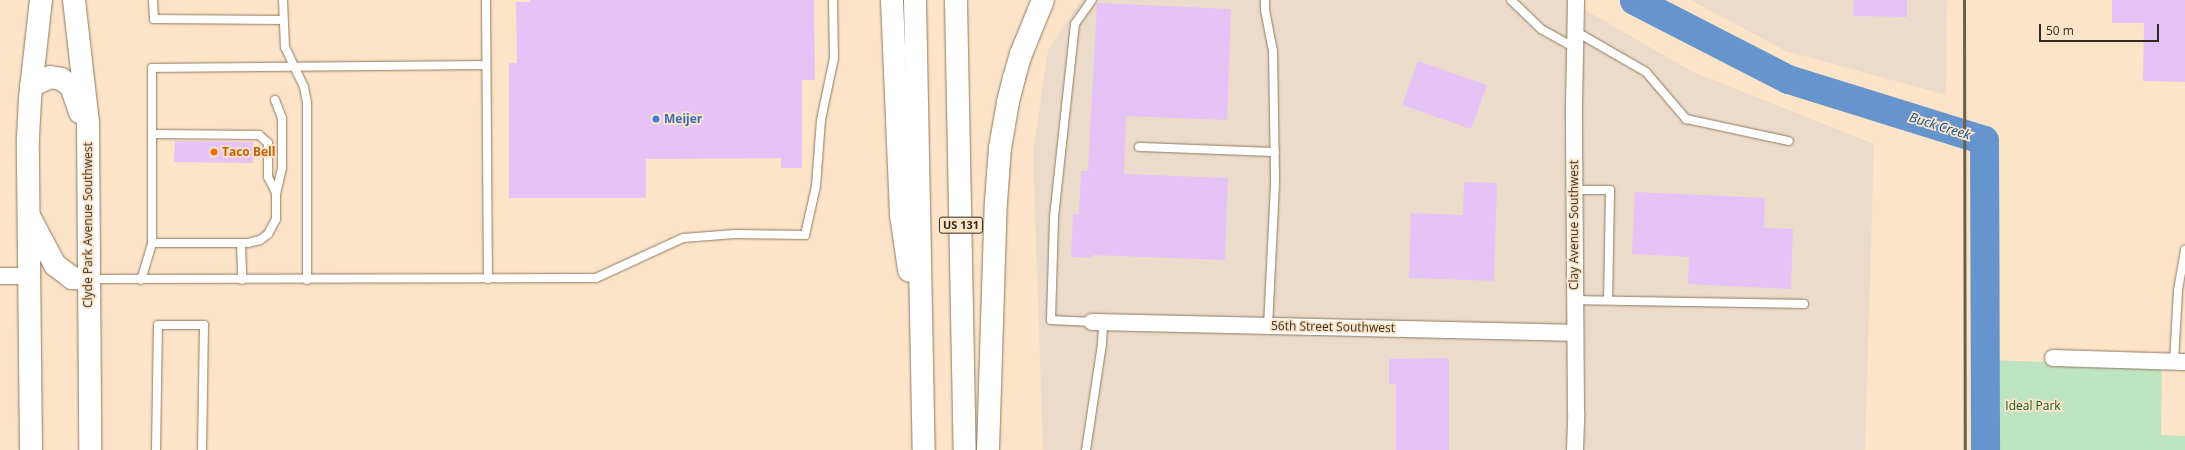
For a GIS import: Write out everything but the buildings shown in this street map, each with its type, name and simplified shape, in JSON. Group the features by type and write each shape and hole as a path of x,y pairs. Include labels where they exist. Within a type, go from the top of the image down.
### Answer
{"main road":[{"path":"31,450 28,276 28,138 31,86 41,0"},
{"name":"Clyde Park Avenue Southwest","path":"74,0 78,46 85,93 88,136 90,450"},
{"path":"892,0 901,215 922,349"},
{"path":"915,0 924,450"},
{"name":"US 131","path":"956,0 965,450"},
{"path":"988,450 996,202 1000,148 1014,78 1021,54 1043,0"},
{"path":"31,86 56,77 66,82 74,92 88,136"},
{"path":"29,215 55,265 72,278 88,279"}],"street":[{"name":"Clay Avenue Southwest","path":"1575,450 1574,31 1576,0"},
{"path":"0,276 28,276"},
{"name":"56th Street Southwest","path":"1097,322 1574,332"},
{"path":"2053,358 2180,362"}],"lane":[{"path":"153,0 154,19 283,20"},
{"path":"283,0 285,47 304,87 307,103 307,280"},
{"path":"486,0 485,65 488,280"},
{"path":"88,279 488,280 596,278 682,238 734,234 805,235 816,186 821,120 834,58 833,0"},
{"path":"1086,450 1102,344 1097,322 1051,320 1054,217 1076,24 1092,0"},
{"path":"1265,0 1265,10 1273,51 1275,152 1275,184 1268,326"},
{"path":"1511,0 1541,29 1574,47"},
{"path":"1574,31 1646,72 1686,119 1789,141"},
{"path":"141,280 152,243 152,68 485,65"},
{"path":"152,243 241,243 260,240 272,229 276,219 276,193 282,168 282,118 275,100"},
{"path":"152,134 259,135 268,143 268,177 276,193"},
{"path":"1139,147 1275,152"},
{"path":"1574,190 1610,190 1608,300"},
{"path":"241,243 242,280"},
{"path":"2180,362 2178,290 2185,250"},
{"path":"1574,300 1804,304"},
{"path":"156,450 158,325 204,325 202,450"}],"shaded area":[{"path":"1081,0 1568,0 1693,72 1874,144 1865,450 1043,450 1033,153 1048,50"},
{"path":"1690,0 1947,0 1946,95 1786,51"}],"green space":[{"name":"Ideal Park","path":"1987,360 2162,366 2161,435 2185,436 2185,450 1987,450"}],"waterway":[{"name":"Buck Creek","path":"1634,0 1788,79 1984,140 1985,450"}],"railway":[{"path":"1964,0 1965,450"}],"place":[{"name":"Meijer","path":"656,119"},
{"name":"Taco Bell","path":"214,152"}]}
